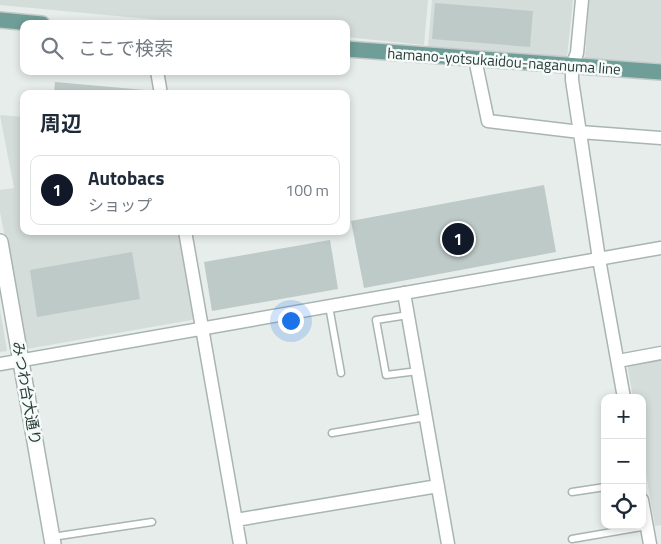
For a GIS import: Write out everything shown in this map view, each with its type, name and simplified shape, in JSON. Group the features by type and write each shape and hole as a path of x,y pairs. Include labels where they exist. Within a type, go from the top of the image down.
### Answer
{"main road":[{"path":"0,20 20,22"},
{"name":"hamano-yotsukaidou-naganuma line","path":"350,49 661,72"}],"street":[{"path":"582,0 577,53 572,66 572,80 599,259 623,394"},
{"path":"475,59 488,121 580,132 661,138"},
{"path":"158,75 160,90"},
{"path":"186,235 240,544"},
{"name":"みつわ台大通り","path":"0,242 53,541"},
{"path":"0,364 661,248"},
{"path":"404,293 448,544"},
{"path":"618,361 661,352"},
{"path":"236,520 438,486"},
{"path":"646,521 650,544"}],"lane":[{"path":"329,306 341,373"},
{"path":"408,314 376,320 386,375 418,371"},
{"path":"332,433 426,417"},
{"path":"572,492 601,488"},
{"path":"53,541 152,522"},
{"path":"572,539 647,526"}],"shaded area":[{"path":"0,0 428,0 424,45 350,37 350,20 159,20 0,5"},
{"path":"432,0 573,0 567,57 428,47"},
{"path":"589,0 661,0 661,63 585,59"},
{"path":"0,115 20,117 20,235 183,235 197,319 27,349 0,212 0,190 14,188"},
{"path":"0,309 7,351 0,352"},
{"path":"661,357 661,525 655,526 646,475 646,394 632,394 627,363"}],"building":[{"path":"435,3 533,11 530,47 432,39"},
{"path":"55,82 145,90 54,90"},
{"path":"544,185 556,252 364,288 351,221"},
{"path":"330,240 338,289 212,311 204,262"},
{"path":"132,252 140,299 37,317 30,270"}],"place":[{"name":"Autobacs","path":"458,239"}]}
